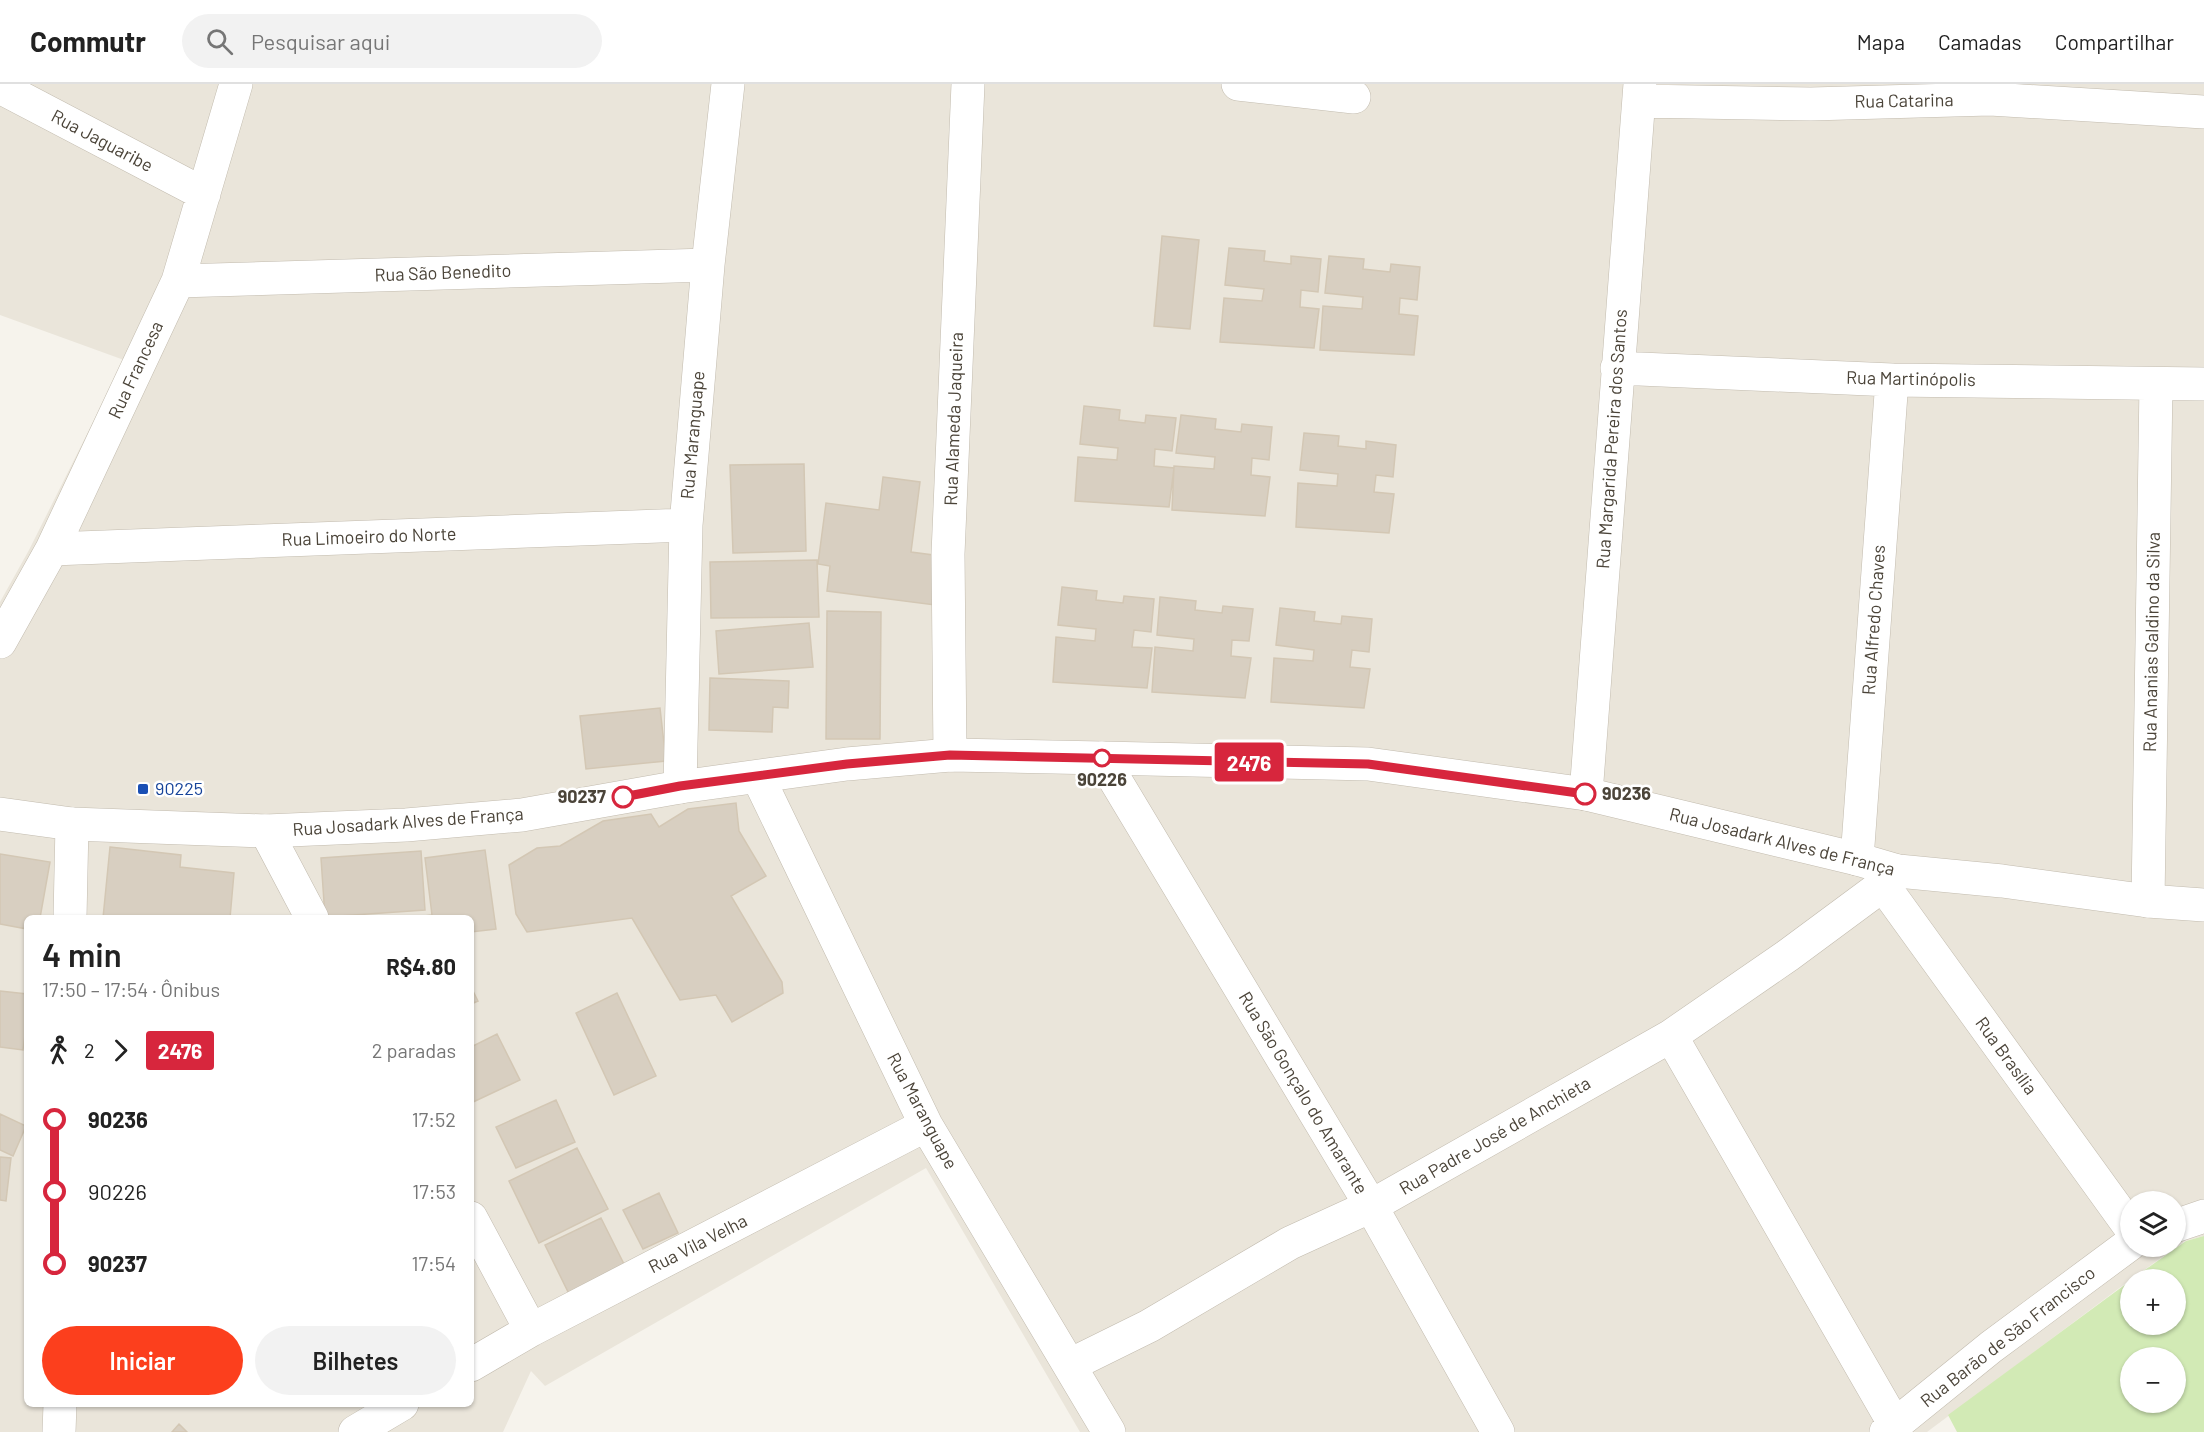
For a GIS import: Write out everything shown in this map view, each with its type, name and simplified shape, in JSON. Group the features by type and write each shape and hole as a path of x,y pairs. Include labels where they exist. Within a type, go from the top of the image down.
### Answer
{"street":[{"name":"Rua Francesa","path":"0,642 52,549 178,281 236,84"},
{"name":"Rua Maranguape","path":"680,786 686,525 708,265 728,84"},
{"name":"Rua Alameda Jaqueira","path":"950,755 948,554 968,84"},
{"path":"1238,84 1354,97"},
{"name":"Rua Jaguaribe","path":"0,87 204,194"},
{"name":"Rua Catarina","path":"1639,92 1811,104 1990,99 2204,112"},
{"name":"Rua Margarida Pereira dos Santos","path":"1586,794 1639,92"},
{"name":"Rua São Benedito","path":"178,281 708,265"},
{"name":"Rua Martinópolis","path":"1617,368 1892,380 2204,384"},
{"name":"Rua Alfredo Chaves","path":"1857,859 1892,380"},
{"name":"Rua Ananias Galdino da Silva","path":"2148,901 2157,384"},
{"name":"Rua Limoeiro do Norte","path":"52,549 686,525"},
{"name":"Rua Josadark Alves de França","path":"0,814 72,824 266,831 406,825 522,815 680,786 847,764 950,755 1368,764 1586,794 1857,859 1890,878 2002,881 2148,901 2204,904"},
{"name":"Rua São Gonçalo do Amarante","path":"1102,758 1371,1206 1498,1432"},
{"name":"Rua Maranguape","path":"758,777 926,1125 1108,1432"},
{"path":"70,915 72,824"},
{"path":"266,831 310,915"},
{"name":"Rua Padre José de Anchieta","path":"1070,1365 1149,1326 1290,1243 1371,1206 1671,1036 1786,956 1890,878"},
{"name":"Rua Brasília","path":"1890,878 2120,1212"},
{"path":"1671,1036 1891,1428"},
{"name":"Rua Vila Velha","path":"474,1363 531,1330 926,1125"},
{"path":"2186,1222 2204,1216"},
{"path":"474,1224 531,1330"},
{"name":"Rua Barão de São Francisco","path":"1891,1428 1991,1347 2120,1251"},
{"path":"59,1432 60,1407"},
{"path":"355,1432 397,1407"}],"shaded area":[{"path":"0,84 2204,84 2204,1236 2186,1241 2186,1191 2120,1191 2120,1257 2162,1257 2146,1269 2120,1269 2120,1287 1927,1432 1080,1432 926,1168 545,1386 531,1371 503,1432 0,1432 0,602 29,550 124,360 0,315"}],"green space":[{"path":"2204,1236 2204,1432 1957,1432 1948,1415 2120,1288 2120,1335 2186,1335 2186,1269 2146,1269 2163,1257 2186,1257 2186,1241"}],"building":[{"path":"1162,236 1199,240 1190,329 1154,326"},
{"path":"1229,248 1265,251 1264,261 1291,264 1291,256 1321,259 1318,292 1301,290 1300,307 1319,309 1314,348 1220,342 1224,298 1262,301 1264,289 1225,285"},
{"path":"1329,256 1364,259 1363,269 1390,272 1391,264 1420,267 1417,300 1400,298 1399,314 1418,316 1414,355 1320,350 1323,306 1362,309 1363,297 1325,293"},
{"path":"1084,406 1120,410 1119,420 1145,423 1146,415 1176,418 1172,451 1155,449 1154,466 1174,468 1169,507 1075,501 1078,457 1117,460 1118,448 1080,444"},
{"path":"1181,415 1216,419 1215,429 1241,432 1242,424 1272,427 1269,460 1252,458 1251,475 1270,477 1265,516 1172,510 1174,466 1214,469 1215,457 1176,453"},
{"path":"1304,433 1339,436 1338,446 1366,449 1366,441 1396,445 1393,477 1376,475 1374,492 1394,494 1389,533 1296,527 1298,483 1337,486 1338,474 1300,470"},
{"path":"804,464 806,551 733,553 730,465"},
{"path":"883,477 920,482 911,552 941,556 935,605 827,591 830,566 818,564 826,503 879,510"},
{"path":"817,560 819,617 711,618 710,562"},
{"path":"1062,587 1097,591 1096,600 1123,603 1124,596 1154,599 1151,632 1134,630 1132,647 1152,648 1147,688 1053,682 1056,637 1095,641 1096,629 1058,625"},
{"path":"1160,597 1196,601 1195,610 1222,613 1223,606 1253,609 1249,641 1232,640 1231,656 1251,658 1245,698 1152,692 1155,647 1193,651 1194,639 1157,635"},
{"path":"1280,608 1315,612 1314,621 1341,624 1342,616 1372,619 1369,652 1352,650 1350,667 1370,669 1364,708 1271,702 1274,658 1313,661 1314,650 1276,645"},
{"path":"827,611 881,612 880,739 826,739"},
{"path":"809,623 813,667 719,674 716,631"},
{"path":"710,678 789,681 788,708 773,707 772,732 709,730"},
{"path":"660,708 666,761 586,769 580,716"},
{"path":"736,803 739,831 766,876 731,896 782,982 783,993 732,1022 716,995 680,1000 632,918 527,932 516,914 509,865 537,848 560,846 603,821 651,814 659,827 688,809"},
{"path":"110,847 181,855 180,867 234,873 230,915 103,915"},
{"path":"485,850 496,929 474,932 474,915 432,915 425,858"},
{"path":"421,851 425,910 325,915 321,858"},
{"path":"0,854 50,862 41,915 24,915 24,928 0,924"},
{"path":"0,991 24,994 23,1050 0,1047"},
{"path":"617,993 656,1076 614,1095 576,1013"},
{"path":"497,1034 520,1080 474,1102 474,1046"},
{"path":"556,1100 575,1142 516,1168 496,1127"},
{"path":"0,1114 24,1125 24,1131 13,1156 0,1150"},
{"path":"577,1148 608,1209 539,1243 509,1181"},
{"path":"0,1157 11,1158 6,1201 0,1200"},
{"path":"659,1193 678,1233 643,1249 623,1210"},
{"path":"601,1218 628,1272 572,1300 545,1245"},
{"path":"179,1424 187,1432 172,1432"}],"bus line":[{"name":"2476","path":"623,797 680,786 847,764 950,755 1368,764 1585,794"}],"place":[{"name":"90226","path":"1102,758"},
{"name":"90225","path":"143,789"},
{"name":"90236","path":"1585,794"},
{"name":"90237","path":"623,797"}]}
